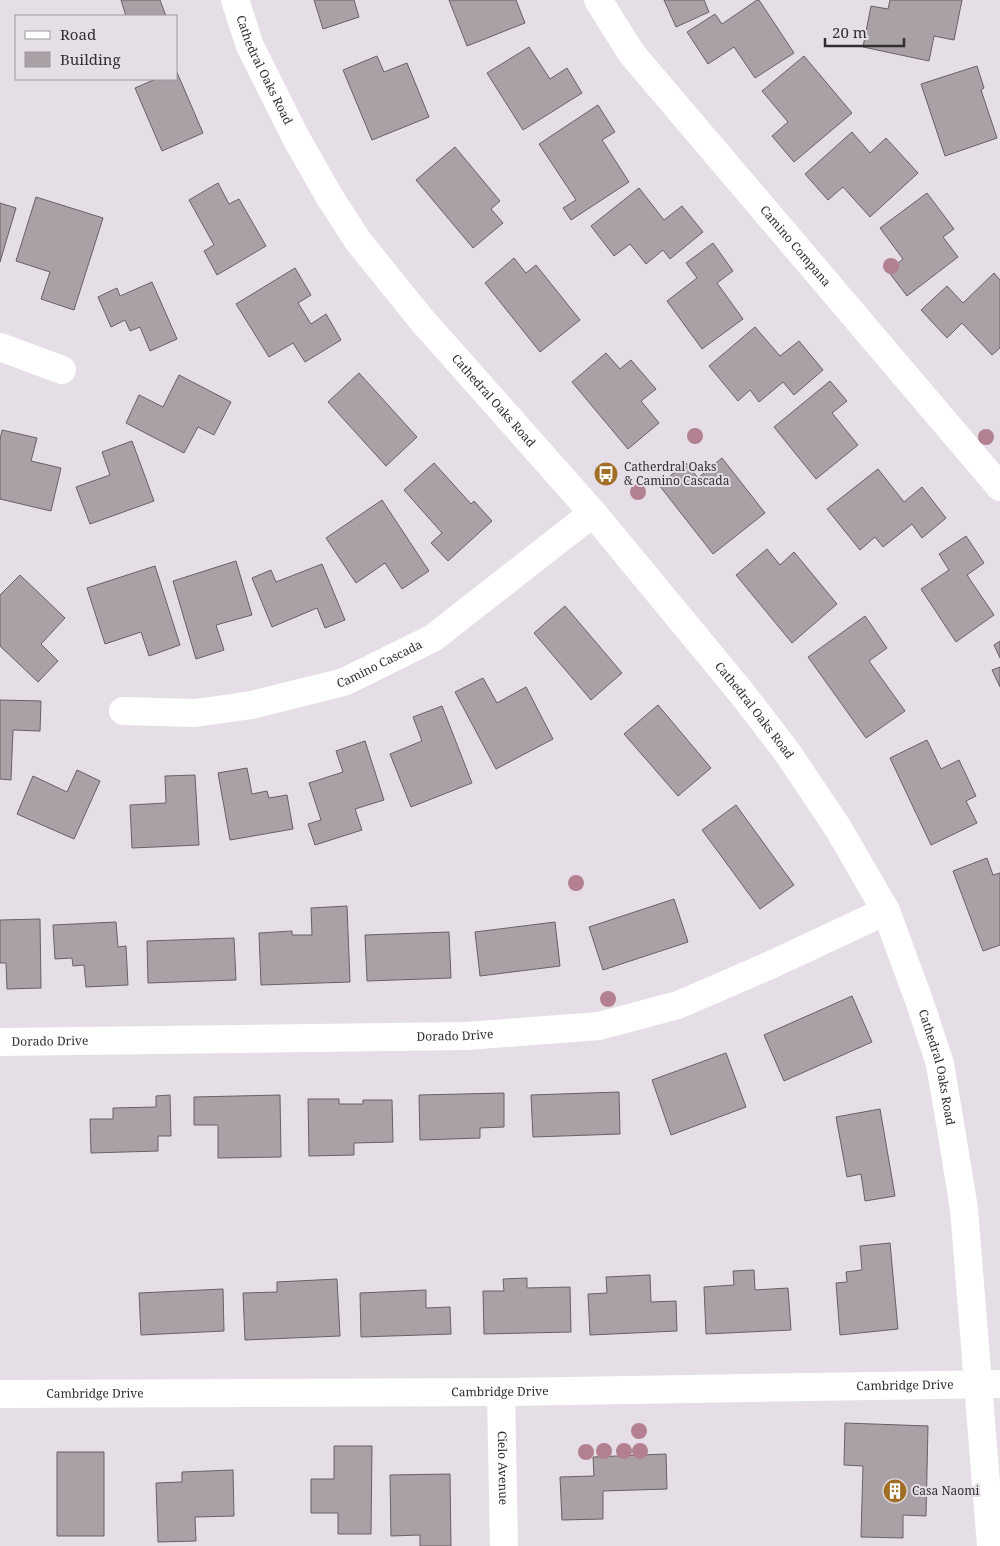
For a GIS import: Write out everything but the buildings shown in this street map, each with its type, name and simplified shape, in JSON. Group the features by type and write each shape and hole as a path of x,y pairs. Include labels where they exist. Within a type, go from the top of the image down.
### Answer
{"street":[{"name":"Cathedral Oaks Road","path":"235,0 250,46 294,136 329,196 358,240 421,319 593,513 740,691 787,752 838,828 886,910 940,1064 964,1208 990,1383 991,1546"},
{"name":"Camino Compana","path":"598,0 632,54 1000,487"},
{"path":"0,347 62,370"},
{"name":"Camino Cascada","path":"123,712 205,712 252,705 344,682 433,638 593,513"},
{"name":"Dorado Drive","path":"0,1042 466,1036 599,1026 678,1005 783,960 886,910"},
{"name":"Cambridge Drive","path":"0,1394 501,1392 990,1383"},
{"name":"Cielo Avenue","path":"501,1392 504,1546"}],"place":[{"name":"Catherdral Oaks & Camino Cascada","path":"606,474"},
{"name":"Casa Naomi","path":"895,1491"}]}
